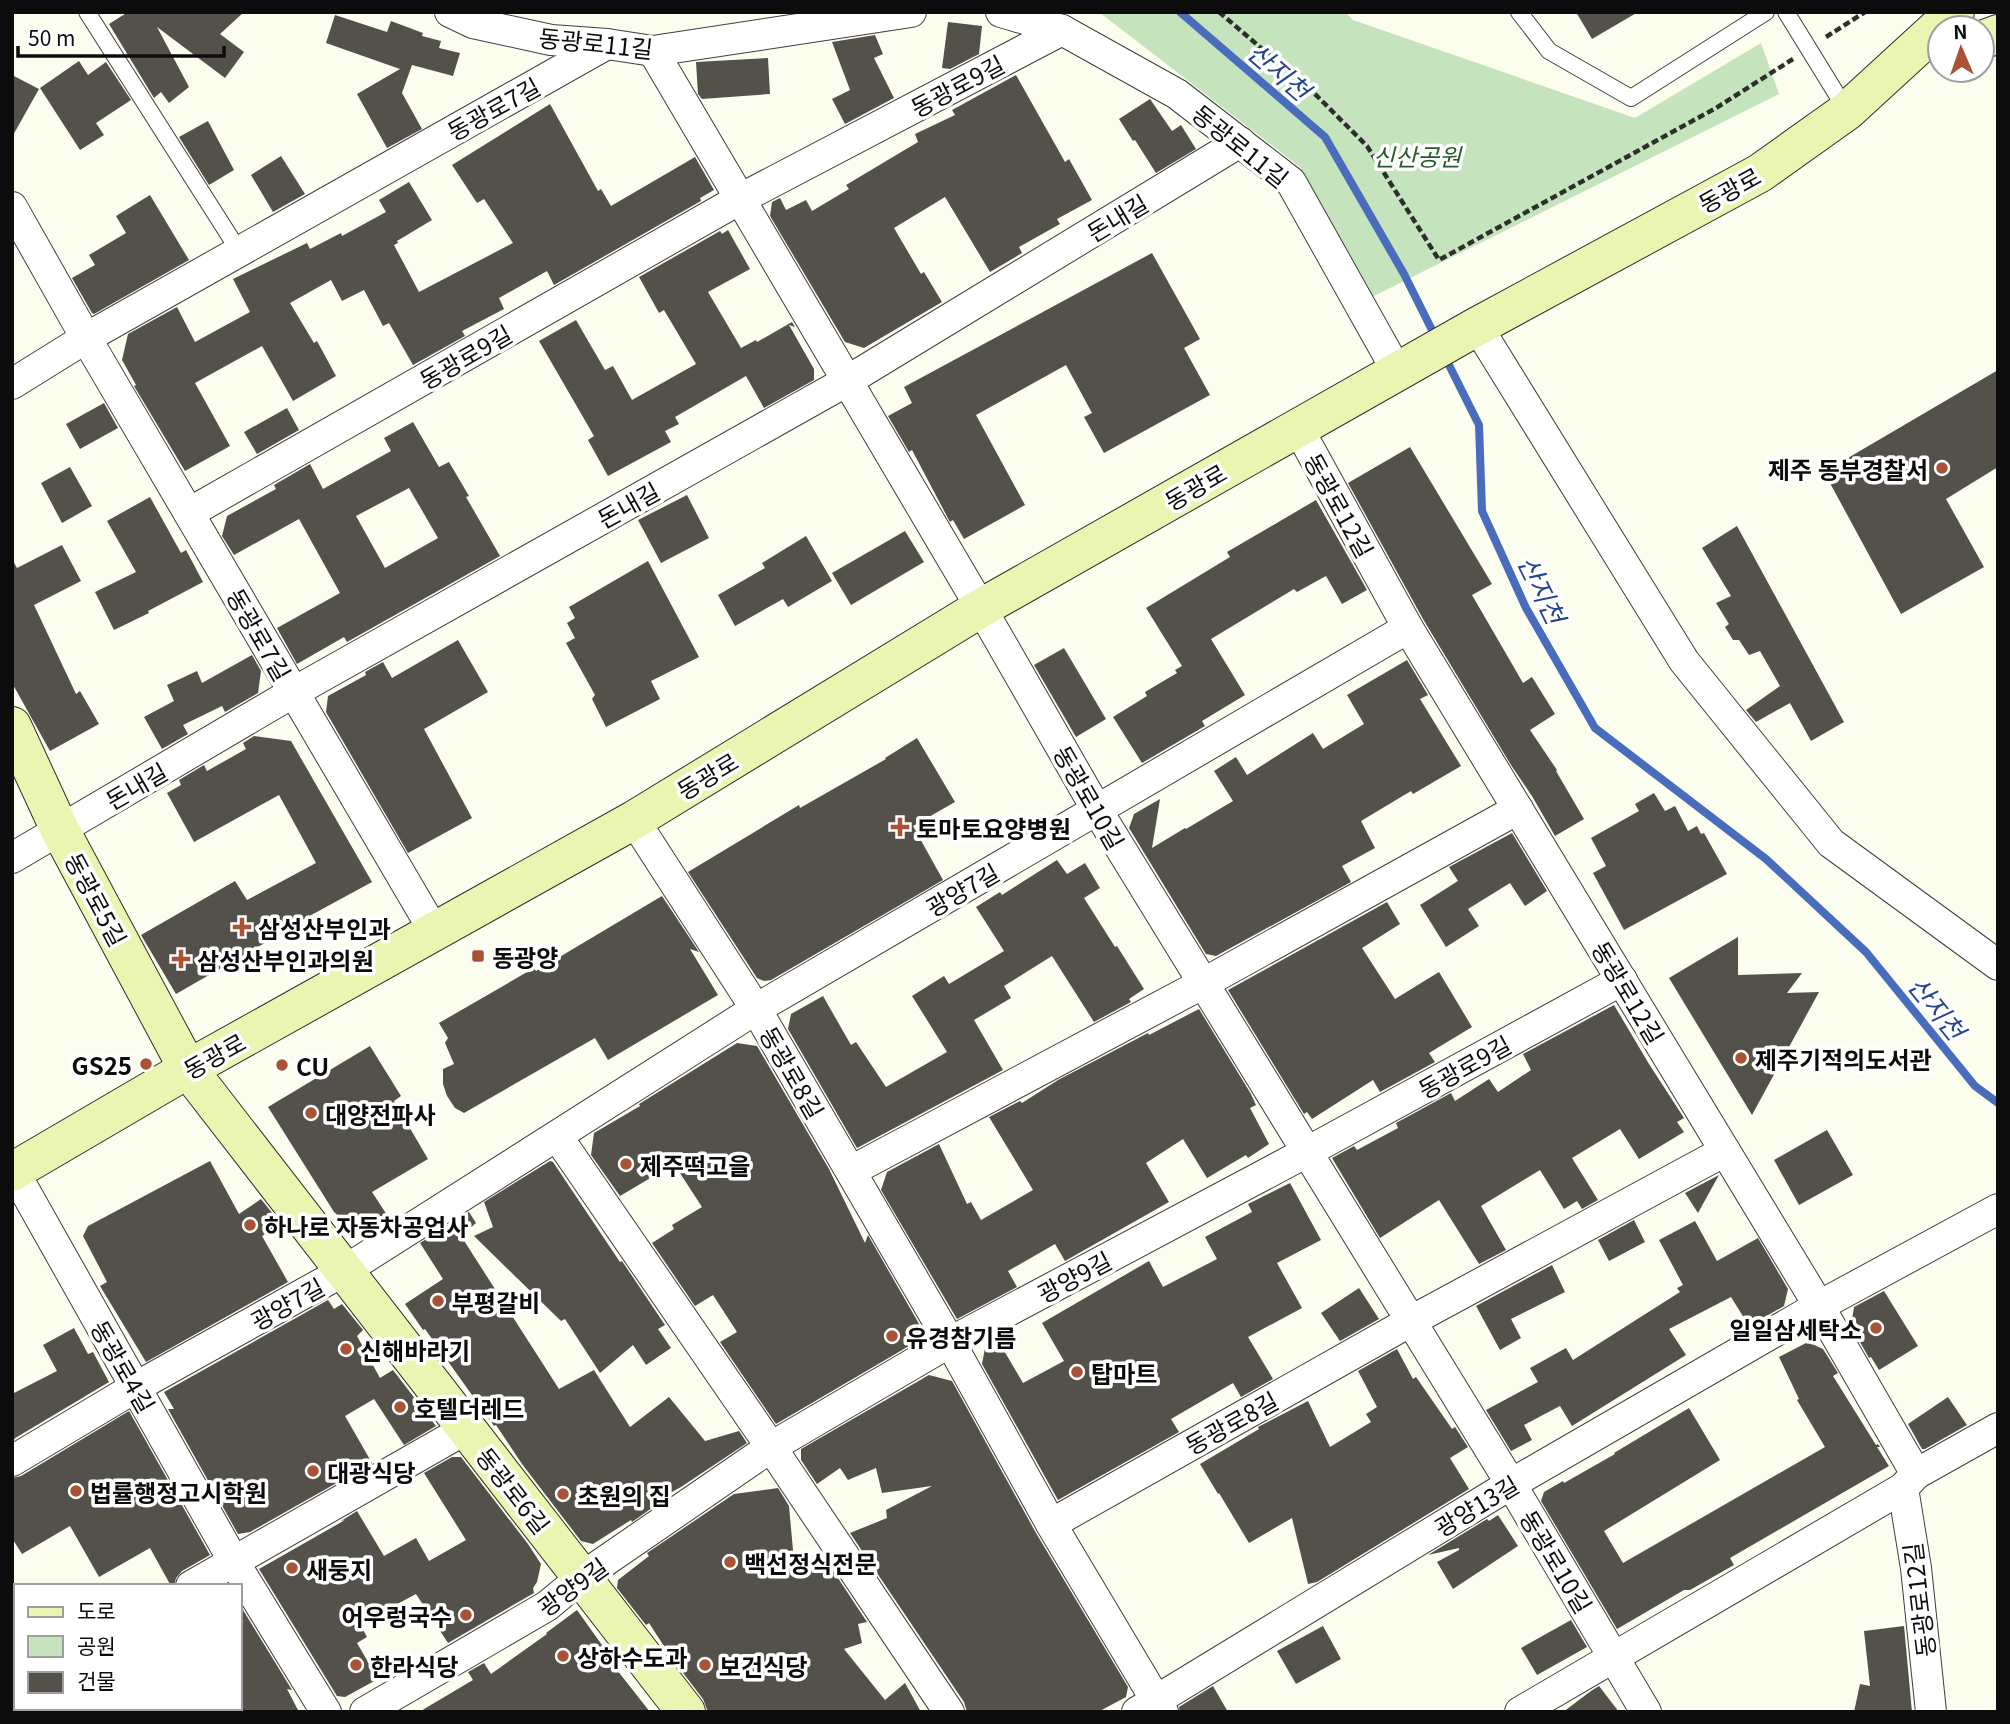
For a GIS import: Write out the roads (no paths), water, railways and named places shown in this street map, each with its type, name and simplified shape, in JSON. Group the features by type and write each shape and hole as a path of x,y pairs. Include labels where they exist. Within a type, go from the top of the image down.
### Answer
{"main road":[{"name":"동광로","path":"13,1170 634,820 981,608 1476,327 1760,173 1847,111 1955,12"},
{"path":"1891,71 1926,59"},
{"name":"동광로5길","path":"12,726 60,830 188,1069"},
{"name":"동광로6길","path":"188,1069 686,1712"}],"street":[{"name":"동광로11길","path":"450,12 473,23 551,40 653,51 911,12"},
{"name":"동광로11길","path":"1001,12 1062,30 1177,93 1291,182 1399,370"},
{"name":"동광로9길","path":"189,513 740,199 1062,30"},
{"name":"동광로7길","path":"86,338 607,44"},
{"path":"653,51 981,608"},
{"name":"돈내길","path":"12,858 294,692 847,381 1240,142"},
{"name":"동광로7길","path":"12,206 86,338 434,931"},
{"path":"1476,327 1684,661 1831,843 1998,965"},
{"path":"12,384 86,338"},
{"name":"동광로12길","path":"1298,428 1408,628 1819,1306 1909,1481 1931,1712"},
{"name":"동광로10길","path":"981,608 1097,810 1511,1484 1646,1712"},
{"name":"광양7길","path":"12,1461 136,1387 344,1271 756,1009 1408,628"},
{"path":"851,1171 1202,984 1518,809"},
{"name":"동광로8길","path":"634,820 756,1009 851,1171 950,1342 1152,1708"},
{"name":"동광로9길","path":"1307,1152 1622,980"},
{"path":"557,1136 949,1712"},
{"path":"1411,1321 1725,1151"},
{"name":"광양9길","path":"365,1712 547,1605 582,1577 771,1447 950,1342 1307,1152"},
{"name":"동광로4길","path":"13,1170 234,1562 326,1712"},
{"name":"광양13길","path":"1152,1708 1511,1484 1819,1306 1998,1209"},
{"name":"동광로8길","path":"1051,1524 1411,1321"},
{"path":"1520,1712 1998,1428"},
{"path":"195,1584 466,1429"}],"lane":[{"path":"88,12 239,251"},
{"path":"1518,12 1549,51 1631,98 1766,12"},
{"path":"1786,12 1847,111"}],"waterway":[{"name":"산지천","path":"1180,12 1325,137 1404,274 1437,340"},
{"name":"산지천","path":"1445,357 1479,425 1482,511 1526,608 1595,728 1766,859 1866,952 1975,1086 1998,1103"}],"place":[{"name":"제주 동부경찰서","path":"1942,468"},
{"name":"토마토요양병원","path":"900,827"},
{"name":"삼성산부인과","path":"242,927"},
{"name":"동광양","path":"478,956"},
{"name":"삼성산부인과의원","path":"181,959"},
{"name":"제주기적의도서관","path":"1741,1058"},
{"name":"GS25","path":"146,1064"},
{"name":"CU","path":"282,1065"},
{"name":"대양전파사","path":"311,1113"},
{"name":"제주떡고을","path":"626,1164"},
{"name":"하나로 자동차공업사","path":"250,1225"},
{"name":"부평갈비","path":"438,1301"},
{"name":"일일삼세탁소","path":"1876,1328"},
{"name":"유경참기름","path":"892,1336"},
{"name":"신해바라기","path":"346,1349"},
{"name":"탑마트","path":"1077,1372"},
{"name":"호텔더레드","path":"400,1407"},
{"name":"대광식당","path":"313,1471"},
{"name":"법률행정고시학원","path":"76,1491"},
{"name":"초원의 집","path":"563,1494"},
{"name":"백선정식전문","path":"730,1562"},
{"name":"새둥지","path":"292,1568"},
{"name":"어우렁국수","path":"466,1615"},
{"name":"상하수도과","path":"563,1656"},
{"name":"한라식당","path":"356,1665"},
{"name":"보건식당","path":"705,1665"}],"park label":[{"name":"신산공원","path":"1417,155"}]}
